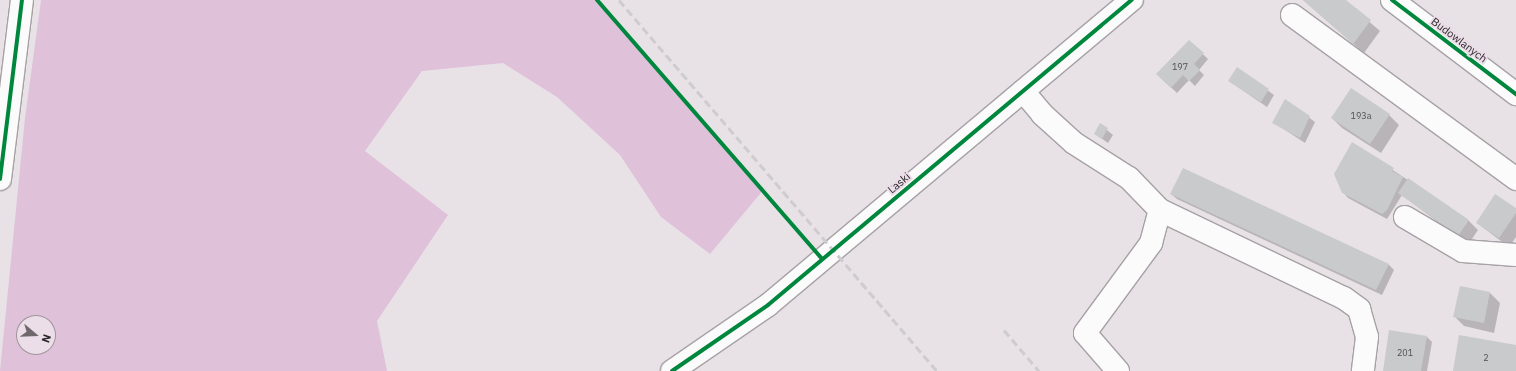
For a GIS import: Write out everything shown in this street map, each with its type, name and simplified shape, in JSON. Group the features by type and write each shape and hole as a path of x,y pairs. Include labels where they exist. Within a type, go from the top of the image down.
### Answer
{"street":[{"path":"0,179 22,0"},
{"name":"Laski","path":"672,371 686,366 768,305 1132,0"},
{"name":"Budowlanych","path":"1392,0 1516,94"},
{"path":"1292,15 1514,172"},
{"path":"1023,91 1042,114 1074,143 1129,178 1160,210 1344,298 1359,309 1367,337 1363,371"},
{"path":"1118,371 1085,333 1151,243 1160,210"},
{"path":"1405,217 1463,251 1516,255"}],"shaded area":[{"path":"41,0 598,0 764,189 710,254 661,217 620,155 557,97 503,63 422,71 365,151 448,215 377,321 387,371 0,371 25,118"}],"building":[{"path":"1303,0 1346,0 1371,20 1353,44"},
{"path":"1189,40 1204,53 1194,64 1200,70 1189,81 1183,75 1171,88 1156,74"},
{"path":"1237,67 1269,89 1261,102 1228,81"},
{"path":"1351,88 1390,114 1370,144 1331,118"},
{"path":"1285,99 1310,116 1300,138 1272,123"},
{"path":"1100,123 1108,128 1102,139 1094,134"},
{"path":"1352,142 1394,168 1392,171 1403,177 1387,210 1382,214 1342,193 1334,174"},
{"path":"1183,168 1389,264 1376,290 1170,194"},
{"path":"1408,178 1469,220 1458,236 1398,193"},
{"path":"1495,194 1516,208 1516,213 1499,238 1476,223"},
{"path":"1460,286 1490,292 1484,323 1453,317"},
{"path":"1389,330 1427,336 1421,371 1383,371"},
{"path":"1459,335 1516,345 1516,371 1453,371"}],"railway":[{"path":"619,0 937,371"},
{"path":"1004,330 1039,371"}],"cycle path":[{"path":"0,179 22,0"},
{"path":"597,0 822,259"},
{"path":"672,371 768,305 1132,0"},
{"path":"1392,0 1516,94"}]}
